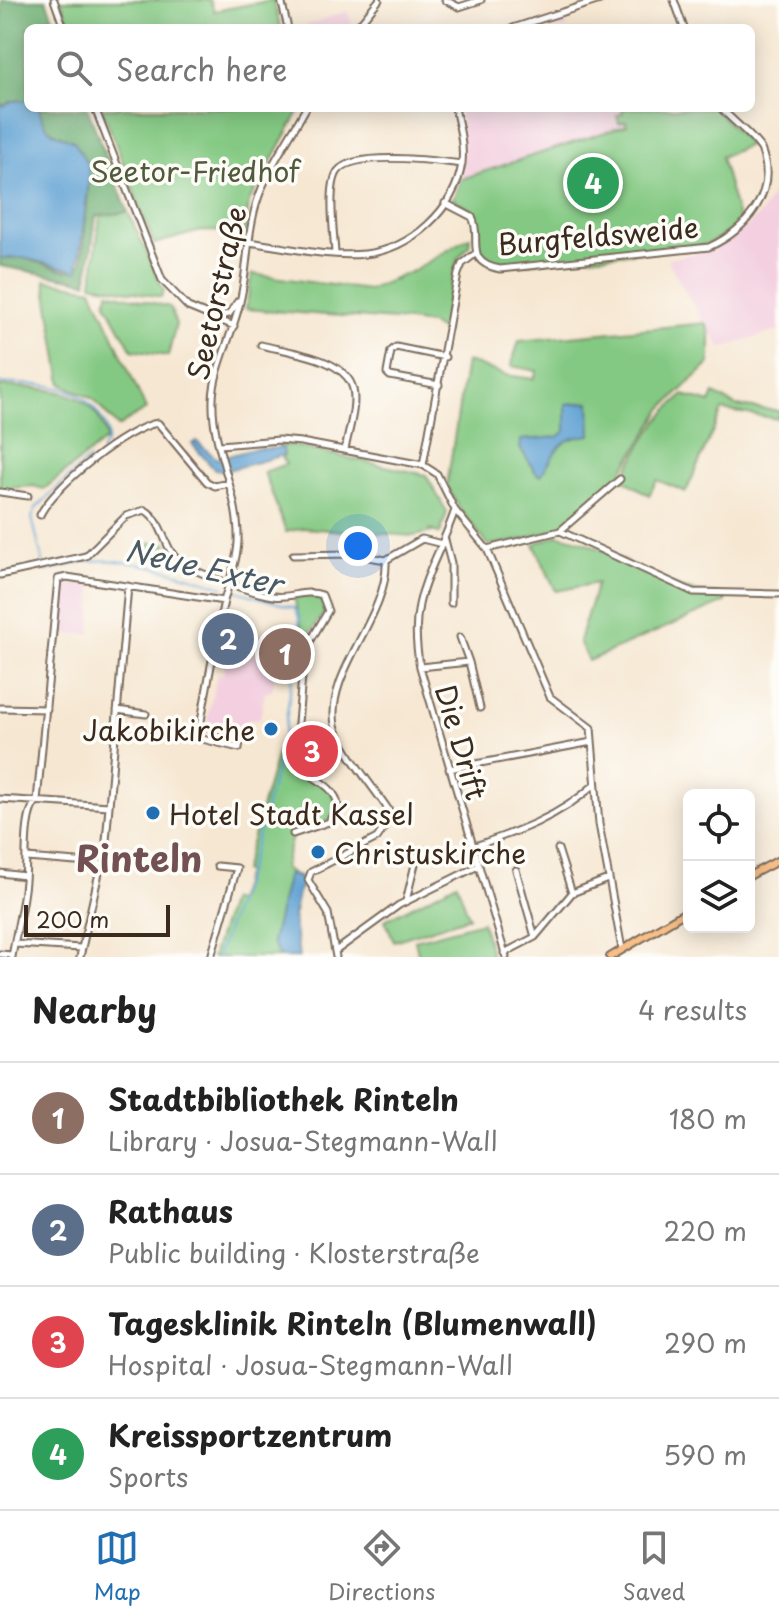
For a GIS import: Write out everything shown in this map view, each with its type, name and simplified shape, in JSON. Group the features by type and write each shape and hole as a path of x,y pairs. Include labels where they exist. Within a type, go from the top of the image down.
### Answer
{"main road":[{"path":"755,873 779,860"},
{"path":"610,957 683,913"}],"street":[{"path":"54,0 63,24"},
{"path":"281,0 287,24"},
{"path":"359,24 379,0"},
{"path":"445,0 455,7 481,0"},
{"path":"525,24 600,0"},
{"path":"674,0 683,24"},
{"path":"97,112 162,280 188,307 210,319 234,326"},
{"name":"Seetorstraße","path":"200,725 238,531 212,398 242,293 249,242 262,188 304,112"},
{"path":"249,242 367,254 397,245 422,230 445,203 462,164 461,133 456,112"},
{"name":"Burgfeldsweide","path":"445,203 475,221 476,253 487,265 500,269 709,247 736,232 757,212 769,193 769,167 759,145 725,112"},
{"path":"335,253 332,210 336,175 342,168 366,161 404,157 462,164"},
{"path":"423,465 458,274 462,264 476,253"},
{"path":"210,319 229,314 242,293"},
{"path":"261,345 323,362 345,375 353,391 345,450"},
{"path":"439,385 390,376 387,373 390,358 396,347 445,357"},
{"path":"40,515 58,492 112,446 132,431 150,424 158,423 207,482 215,486 229,483"},
{"path":"221,448 279,440 423,465 437,474 455,510 487,549 550,697 591,728 595,785 608,879 622,949"},
{"path":"487,549 560,531 620,479"},
{"path":"0,492 28,496"},
{"path":"0,575 86,556 126,516 145,510 155,518 178,560 228,586 274,597 315,593 328,605 328,611 304,652 294,746 298,766 332,791 338,805 337,814 329,822 293,834"},
{"name":"Die Drift","path":"455,510 444,542 417,599 414,635 449,769 505,955"},
{"path":"560,531 693,592 779,594"},
{"path":"293,555 351,554 386,560 422,539 444,542"},
{"name":"Die Drift","path":"444,542 451,563 451,603"},
{"path":"386,560 380,597 346,671 334,712 339,735 388,809 390,819 377,838 316,869 309,878 328,913 336,954 406,901 478,866"},
{"path":"0,954 12,956 33,805 37,801 56,585 62,578 224,601"},
{"path":"106,841 128,586"},
{"path":"460,637 480,708"},
{"path":"420,667 469,662"},
{"path":"0,708 47,709"},
{"path":"117,710 146,714"},
{"path":"200,725 241,735 239,748 198,738 200,725"},
{"path":"449,769 592,742"},
{"path":"472,847 528,828 573,804 595,785"},
{"path":"0,799 109,806"},
{"path":"558,849 572,893"},
{"path":"406,901 417,856"},
{"path":"27,858 101,864 80,957"},
{"path":"211,957 237,868 217,866"},
{"path":"516,870 535,937"},
{"path":"0,873 25,876"},
{"path":"505,955 535,937 572,893 608,879"},
{"path":"14,944 81,948"}],"shaded area":[{"path":"347,11 353,24 310,24"},
{"path":"564,18 566,24 536,24"},
{"path":"459,112 623,112 627,125 461,179 464,142"},
{"path":"779,171 779,330 723,348 710,334 667,259 708,251 730,241 761,213 770,199"},
{"path":"64,581 92,582 91,634 58,634 58,605"},
{"path":"227,651 278,660 272,690 265,692 260,718 248,720 246,730 207,721 217,674 223,675"}],"green space":[{"path":"2,0 46,0 55,24 24,24 24,100 12,101 3,106 0,103"},
{"path":"61,0 210,0 214,11 273,0 280,24 70,24"},
{"path":"40,112 89,112 128,212 96,216 87,282 0,266 0,258 23,258 67,271 82,264 89,179 67,138 55,134 42,120"},
{"name":"Seetor-Friedhof","path":"104,112 299,112 249,202 245,232 200,231 154,244"},
{"path":"719,112 749,145 721,157 740,225 706,245 501,266 482,257 474,212 453,199 461,179 627,125 626,121 619,123 617,116 623,113"},
{"path":"128,212 164,291 161,297 92,284 100,216"},
{"path":"470,237 469,246 457,260 444,314 446,333 430,324 408,321 246,309 252,274 368,290 413,271"},
{"path":"45,280 92,289 146,409 118,427 93,399 62,384"},
{"path":"108,292 170,307 176,324 168,356 132,350 106,303"},
{"path":"706,323 710,334 710,363 663,408 617,479 559,528 517,541 488,545 460,509 447,485 466,361 505,375 534,379 537,371 511,366 519,341"},
{"path":"0,386 50,390 80,400 92,409 101,422 107,439 44,489 33,486 0,489"},
{"path":"714,394 736,406 779,411 779,419 722,410 686,492 657,480 649,495 623,479 649,433 674,403 684,395 710,403"},
{"path":"289,445 426,475 447,512 440,534 429,529 432,532 414,536 303,528 286,532 264,472 286,464 282,457 283,448 278,446"},
{"path":"558,535 601,549 682,588 726,594 725,602 588,661 579,641 597,583 556,591 534,544"},
{"path":"166,543 171,554 143,555 139,546"},
{"path":"310,595 322,600 324,613 308,636 302,631 295,601 296,597"},
{"path":"280,743 295,744 295,759 332,792 337,806 328,821 299,827 288,834 292,837 284,868 305,881 298,892 293,916 299,957 212,957 230,900 236,901 246,873 243,871"},
{"path":"457,883 469,917 394,941 385,920"},
{"path":"482,922 492,957 419,957 415,940"}],"water":[{"path":"24,100 24,112 40,112 51,130 74,141 88,165 78,271 23,258 0,258 0,103 4,106 12,101"},
{"path":"590,402 591,435 565,442 541,475 537,474 520,448 521,440 558,437 566,431 566,404"},
{"path":"196,441 217,459 253,449 283,448 284,455 224,471 215,470 192,444"},
{"path":"288,873 305,881 298,892 293,916 299,957 279,957 272,942"}],"waterway":[{"name":"Neue Exter","path":"0,383 60,388 84,399 104,423 108,434 101,451"},
{"name":"Neue Exter","path":"89,459 36,508 32,518 45,571 105,560 157,568 224,587"},
{"name":"Neue Exter","path":"217,957 247,873 282,750 300,619 295,608 230,589"}],"place":[{"name":"Kreissportzentrum","path":"593,183"},
{"name":"Rathaus","path":"228,639"},
{"name":"Stadtbibliothek Rinteln","path":"285,654"},
{"name":"Jakobikirche","path":"271,729"},
{"name":"Tagesklinik Rinteln (Blumenwall)","path":"312,751"},
{"name":"Hotel Stadt Kassel","path":"153,813"},
{"name":"Christuskirche","path":"318,852"}],"district":[{"name":"Rinteln","path":"139,857"}]}
